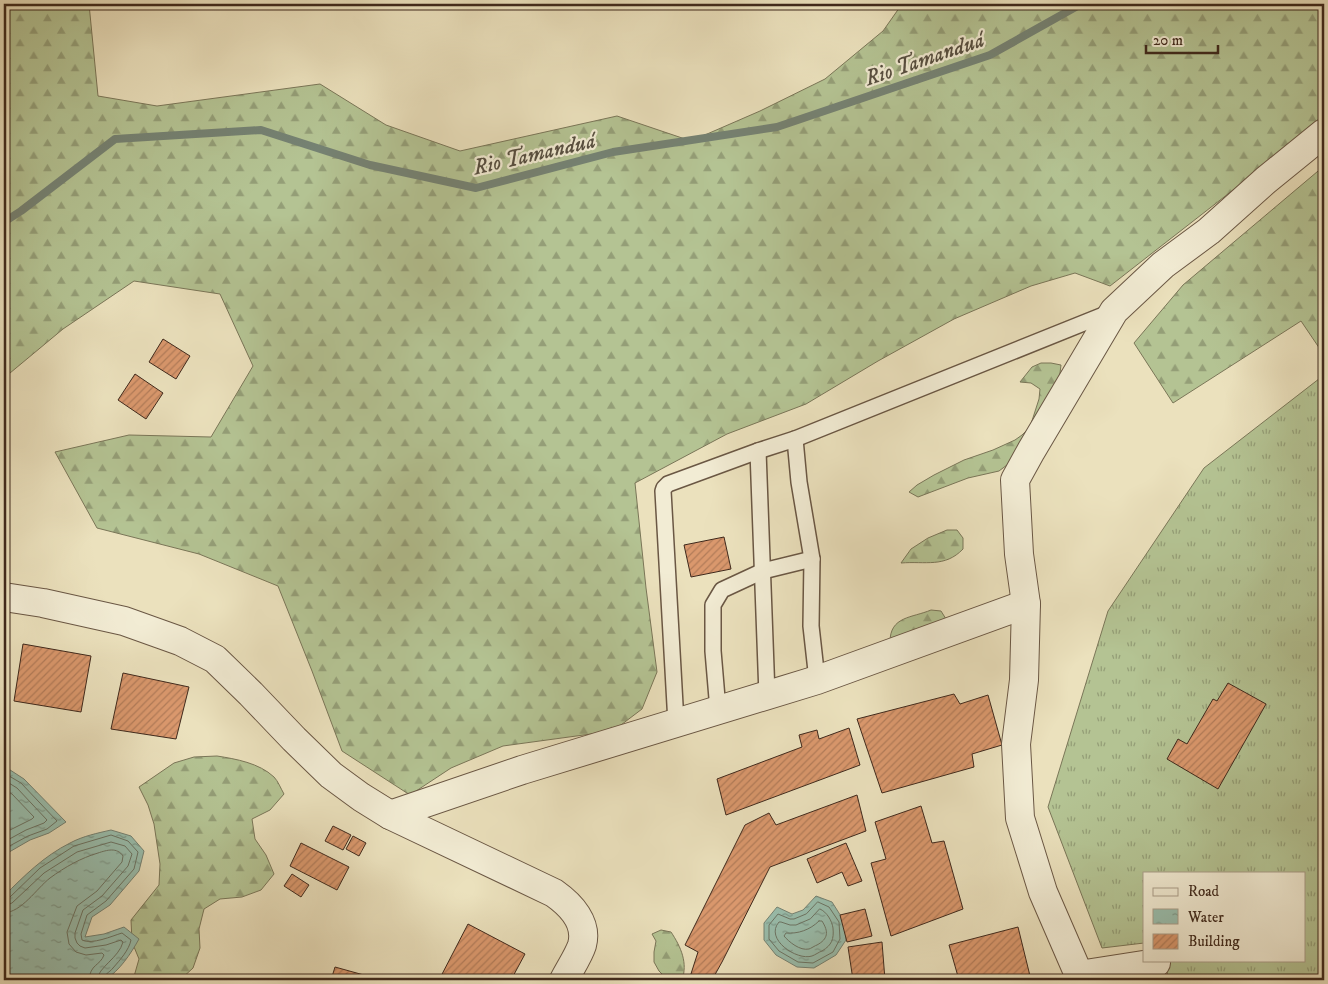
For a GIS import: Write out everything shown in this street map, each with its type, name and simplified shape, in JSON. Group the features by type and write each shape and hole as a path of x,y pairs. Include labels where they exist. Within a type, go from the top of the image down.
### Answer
{"street":[{"path":"1156,963 1080,977 1043,892 1020,818 1016,744 1024,680 1026,604 1019,554 1015,480 1114,311 1163,265 1209,231 1266,180 1324,134"},
{"path":"4,597 43,603 124,621 180,641 215,659 331,775 361,797 390,815 554,893 566,901 577,913 583,930 582,944 564,980"},
{"path":"390,815 522,770 818,680 1026,604"}],"lane":[{"path":"676,723 663,491 668,484 795,439 1114,311"},
{"path":"795,439 799,482 812,559 811,626 818,680"},
{"path":"758,451 767,695"},
{"path":"718,710 713,651 713,605 722,590 763,571 812,559"}],"green space":[{"path":"4,4 89,4 98,96 157,106 320,84 386,125 460,151 617,116 691,141 760,111 825,79 883,31 902,4 1324,4 1324,119 1110,286 1075,273 1031,286 954,319 806,404 727,434 635,483 657,672 642,709 613,731 503,746 451,768 410,795 342,751 278,586 199,554 97,528 55,452 129,435 211,437 253,366 220,294 134,281 63,329 4,378"},
{"path":"1324,166 1324,355 1301,321 1173,403 1134,343 1183,285"},
{"path":"1041,363 1061,365 1059,381 1011,462 999,471 968,478 918,497 909,492 934,475 964,460 1015,440 1022,435 1030,427 1039,399 1040,389 1031,383 1020,382 1032,367"},
{"path":"1324,375 1324,980 1168,980 1166,962 1306,962 1306,872 1143,872 1143,943 1102,948 1048,807 1108,611 1204,468"},
{"path":"947,530 957,530 963,538 963,549 956,555 942,561 901,563 911,549 928,538"},
{"path":"931,610 941,611 946,619 890,642 894,627 903,619"},
{"path":"217,756 239,760 261,768 274,777 284,794 270,810 252,819 255,839 266,855 274,874 261,890 242,897 220,899 204,909 199,929 200,948 193,968 180,980 133,980 139,959 132,942 131,920 159,885 160,864 154,824 148,805 139,787 174,763 194,757"},
{"path":"661,930 671,932 678,943 684,961 682,980 668,980 659,971 654,962 656,941 652,934"}],"water":[{"path":"4,766 24,779 66,822 49,833 30,840 4,855"},
{"path":"111,830 131,836 144,851 139,871 110,905 92,917 85,937 104,934 124,927 139,939 128,956 120,967 105,980 4,980 4,896 35,867 61,848 80,838"},
{"path":"816,896 832,902 844,921 846,940 836,955 814,968 797,967 776,955 764,940 764,923 777,907 792,914 803,910"}],"building":[{"path":"163,339 190,356 176,379 149,362"},
{"path":"135,374 163,393 146,419 118,400"},
{"path":"724,537 731,569 691,577 684,545"},
{"path":"23,644 91,656 81,712 14,701"},
{"path":"123,673 189,687 176,739 111,729"},
{"path":"1228,683 1266,704 1218,789 1167,759 1178,739 1187,744 1213,699 1217,701"},
{"path":"954,694 960,704 988,695 1002,745 972,754 974,767 882,793 857,719"},
{"path":"849,728 860,765 726,815 717,779 802,747 799,735 817,730 819,739"},
{"path":"857,795 866,831 770,867 712,980 689,980 698,952 685,945 745,825 769,813 776,825"},
{"path":"921,806 932,843 944,841 963,909 891,936 871,863 886,859 875,822"},
{"path":"333,826 351,835 343,850 325,841"},
{"path":"353,836 366,843 359,856 346,849"},
{"path":"301,843 349,867 337,890 290,866"},
{"path":"846,843 862,881 848,886 842,872 817,883 807,859"},
{"path":"292,874 309,885 301,897 284,886"},
{"path":"865,909 872,936 847,942 840,915"},
{"path":"468,924 525,954 511,980 439,980"},
{"path":"1018,927 1031,980 959,980 949,945"},
{"path":"882,942 885,980 853,980 848,947"},
{"path":"335,967 371,977 370,980 331,980"}],"waterway":[{"name":"Rio Tamanduá","path":"4,222 115,139 261,130 370,165 476,188 613,152 777,127 990,55 1081,4"}]}
